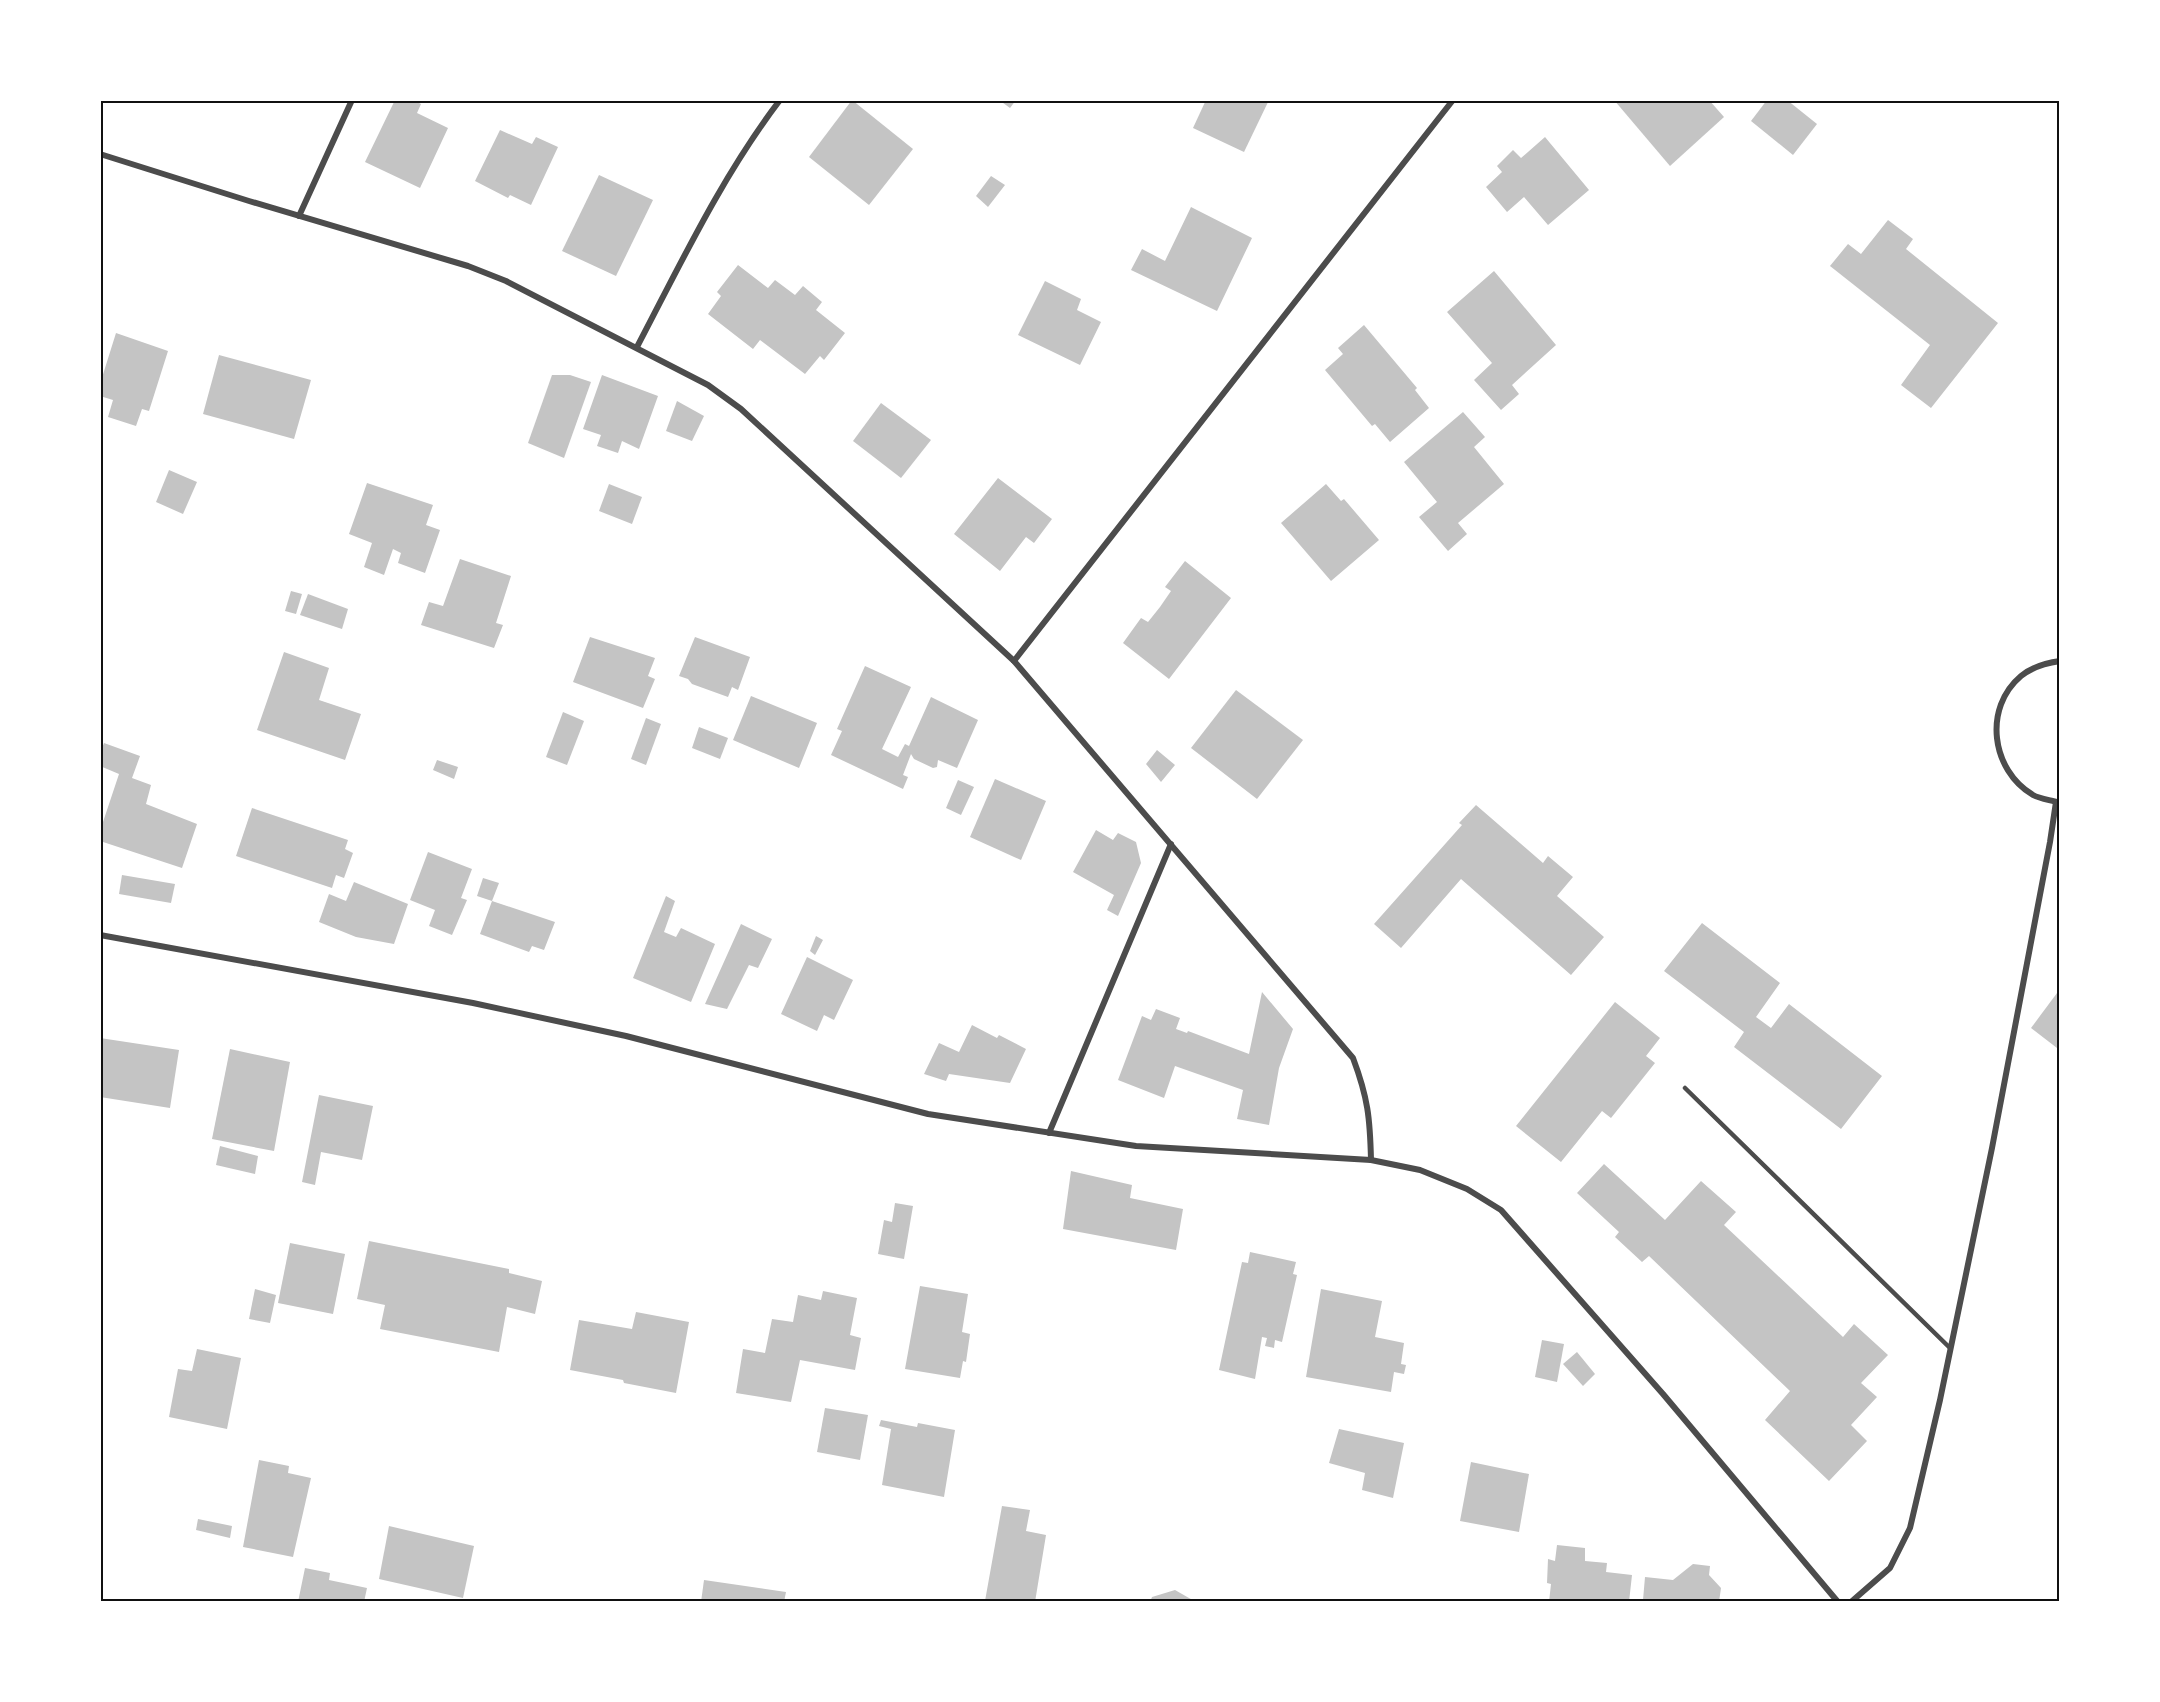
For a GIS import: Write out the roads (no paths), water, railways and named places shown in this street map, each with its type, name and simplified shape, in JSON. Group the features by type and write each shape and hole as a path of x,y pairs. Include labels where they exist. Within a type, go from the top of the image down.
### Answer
{"street":[{"path":"299,216 352,100"},
{"path":"637,347 718,193 756,132 780,100"},
{"path":"1014,661 1453,100"},
{"path":"100,154 478,270 506,281 708,385 741,409 1014,661 1353,1058 1364,1088 1370,1115 1371,1160"},
{"path":"1851,1602 1890,1568 1910,1528 1994,1135 2058,802 2034,796 2009,774 1998,751 1997,718 2006,694 2021,676 2043,664 2060,661"},
{"path":"1049,1133 1171,844"},
{"path":"100,934 316,972 626,1036 928,1114 1136,1146 1322,1155 1371,1160 1420,1170 1467,1189 1501,1210 1663,1394 1838,1602"}],"lane":[{"path":"1685,1088 1950,1348"}]}
